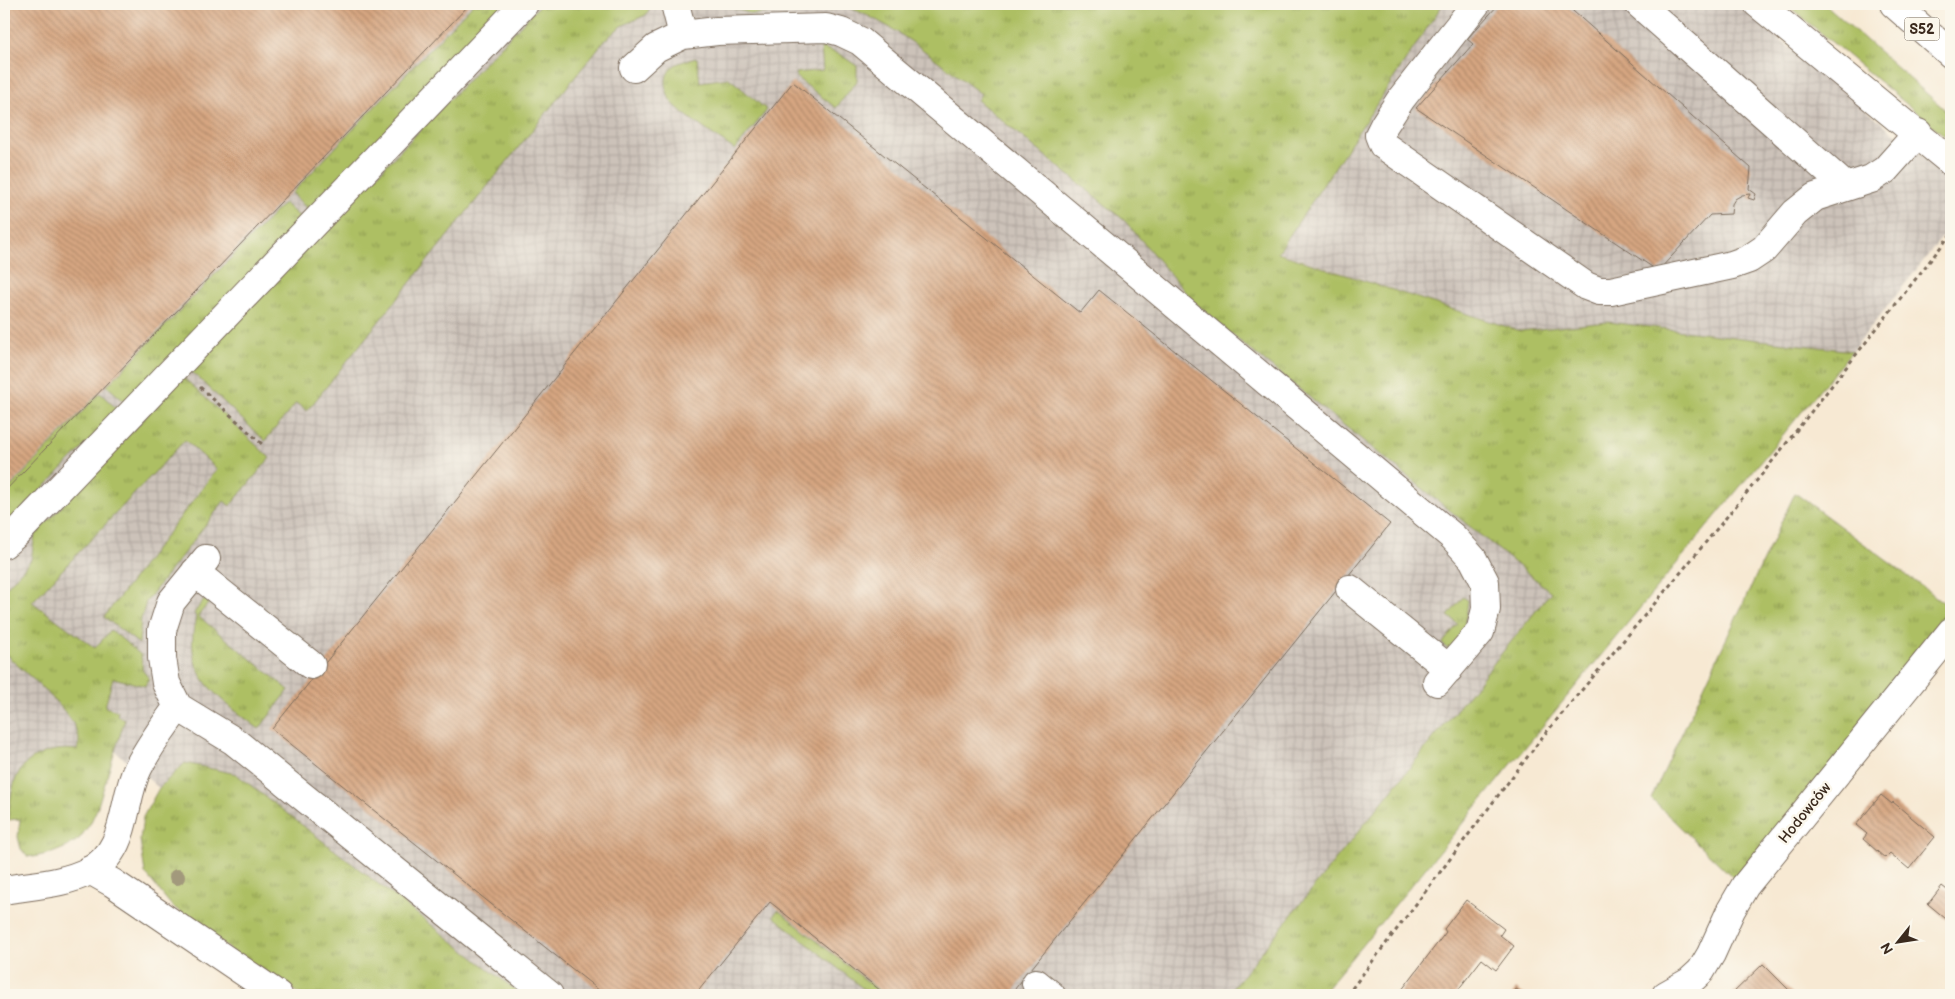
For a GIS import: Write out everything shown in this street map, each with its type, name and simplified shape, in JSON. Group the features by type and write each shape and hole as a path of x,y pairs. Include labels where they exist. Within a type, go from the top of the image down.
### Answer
{"main road":[{"path":"4,544 178,366 524,4"},
{"path":"675,4 683,35"},
{"path":"1476,4 1397,105 1379,135 1383,145 1586,286 1599,291 1612,291 1732,265 1749,259 1764,249 1795,213 1815,197 1871,179 1885,170 1918,133"},
{"path":"1640,4 1845,186"},
{"path":"1758,4 1918,133 1951,162"},
{"name":"S52","path":"1894,4 1951,54"},
{"path":"634,68 656,48 683,35 717,31 826,28 841,32 860,41 1453,537 1473,559 1485,582 1486,609 1480,632 1443,676 1350,589"},
{"path":"311,664 201,565 171,602 162,630 162,658 166,683 178,707 234,741 548,995"},
{"name":"Hodowców","path":"1666,995 1689,982 1701,971 1745,886 1951,632"},
{"path":"4,890 71,879 90,870 105,859 118,840 138,770 158,734 178,707"},
{"path":"90,870 113,883 278,995"}],"path":[{"path":"1347,995 1544,735 1763,473 1951,234"},
{"path":"178,366 262,444"}],"shaded area":[{"path":"4,4 895,4 1599,532 1227,995 522,995 236,774 185,763 159,788 116,752 109,743 20,819 4,820"},
{"path":"1443,4 1736,4 1951,179 1951,226 1852,351 1608,322 1520,331 1278,252"}],"green space":[{"path":"473,4 508,4 309,211 292,193"},
{"path":"541,4 652,4 646,15 621,26 604,41 307,411 296,403 265,441 190,370"},
{"path":"719,4 833,4 832,10 752,14"},
{"path":"838,4 1443,4 1278,253 1520,331 1608,322 1852,351 1321,995 1227,995 1551,592 1242,343 1193,301 1125,221 977,100 981,94 895,31 858,11"},
{"path":"1786,4 1825,4 1951,115 1951,141"},
{"path":"821,47 841,55 857,66 857,81 836,108 797,78 796,73 823,70"},
{"path":"697,58 700,82 729,78 767,110 735,150 691,119 675,106 669,98 666,81 669,71 677,64"},
{"path":"284,203 302,219 126,403 107,386"},
{"path":"183,377 270,458 230,506 224,501 146,602 141,620 139,644 104,617 217,469 185,440 32,602 95,648 111,630 141,655 143,671 149,678 145,686 113,678 105,707 118,711 117,716 125,719 97,809 90,824 79,839 67,847 52,853 34,857 27,856 21,849 18,837 20,819 8,820 12,790 18,774 36,756 52,751 77,750 79,739 74,725 57,703 4,653 4,590 31,560 35,535"},
{"path":"100,393 119,411 4,528 4,494"},
{"path":"1795,493 1951,608 1951,622 1739,883 1651,799"},
{"path":"1463,597 1468,600 1465,621 1458,638 1450,650 1442,644 1458,624 1448,616"},
{"path":"212,599 198,616 289,690 259,729 217,695 198,670 194,655 193,638 196,617 194,613 203,601"},
{"path":"185,763 236,774 522,995 302,995 230,950 171,905 145,873 140,840 143,817 159,788"},
{"path":"778,910 884,995 871,995 773,916"}],"building":[{"path":"4,4 470,4 4,492"},
{"path":"1499,4 1565,4 1751,168 1749,189 1756,194 1754,200 1748,198 1750,194 1742,195 1735,199 1732,204 1731,214 1710,215 1658,271 1416,108 1473,44 1467,39"},
{"path":"793,82 1080,313 1099,290 1390,524 1010,995 886,995 770,902 695,995 605,995 272,729"},
{"path":"1881,795 1892,804 1893,802 1935,837 1909,869 1890,853 1885,858 1863,839 1867,834 1856,825"},
{"path":"1942,886 1951,893 1951,923 1928,904"},
{"path":"1466,900 1504,929 1500,935 1514,946 1496,970 1482,959 1454,995 1398,995 1446,932 1444,929"},
{"path":"1763,964 1794,995 1731,995"},
{"path":"1516,989 1525,995 1512,995"}]}
